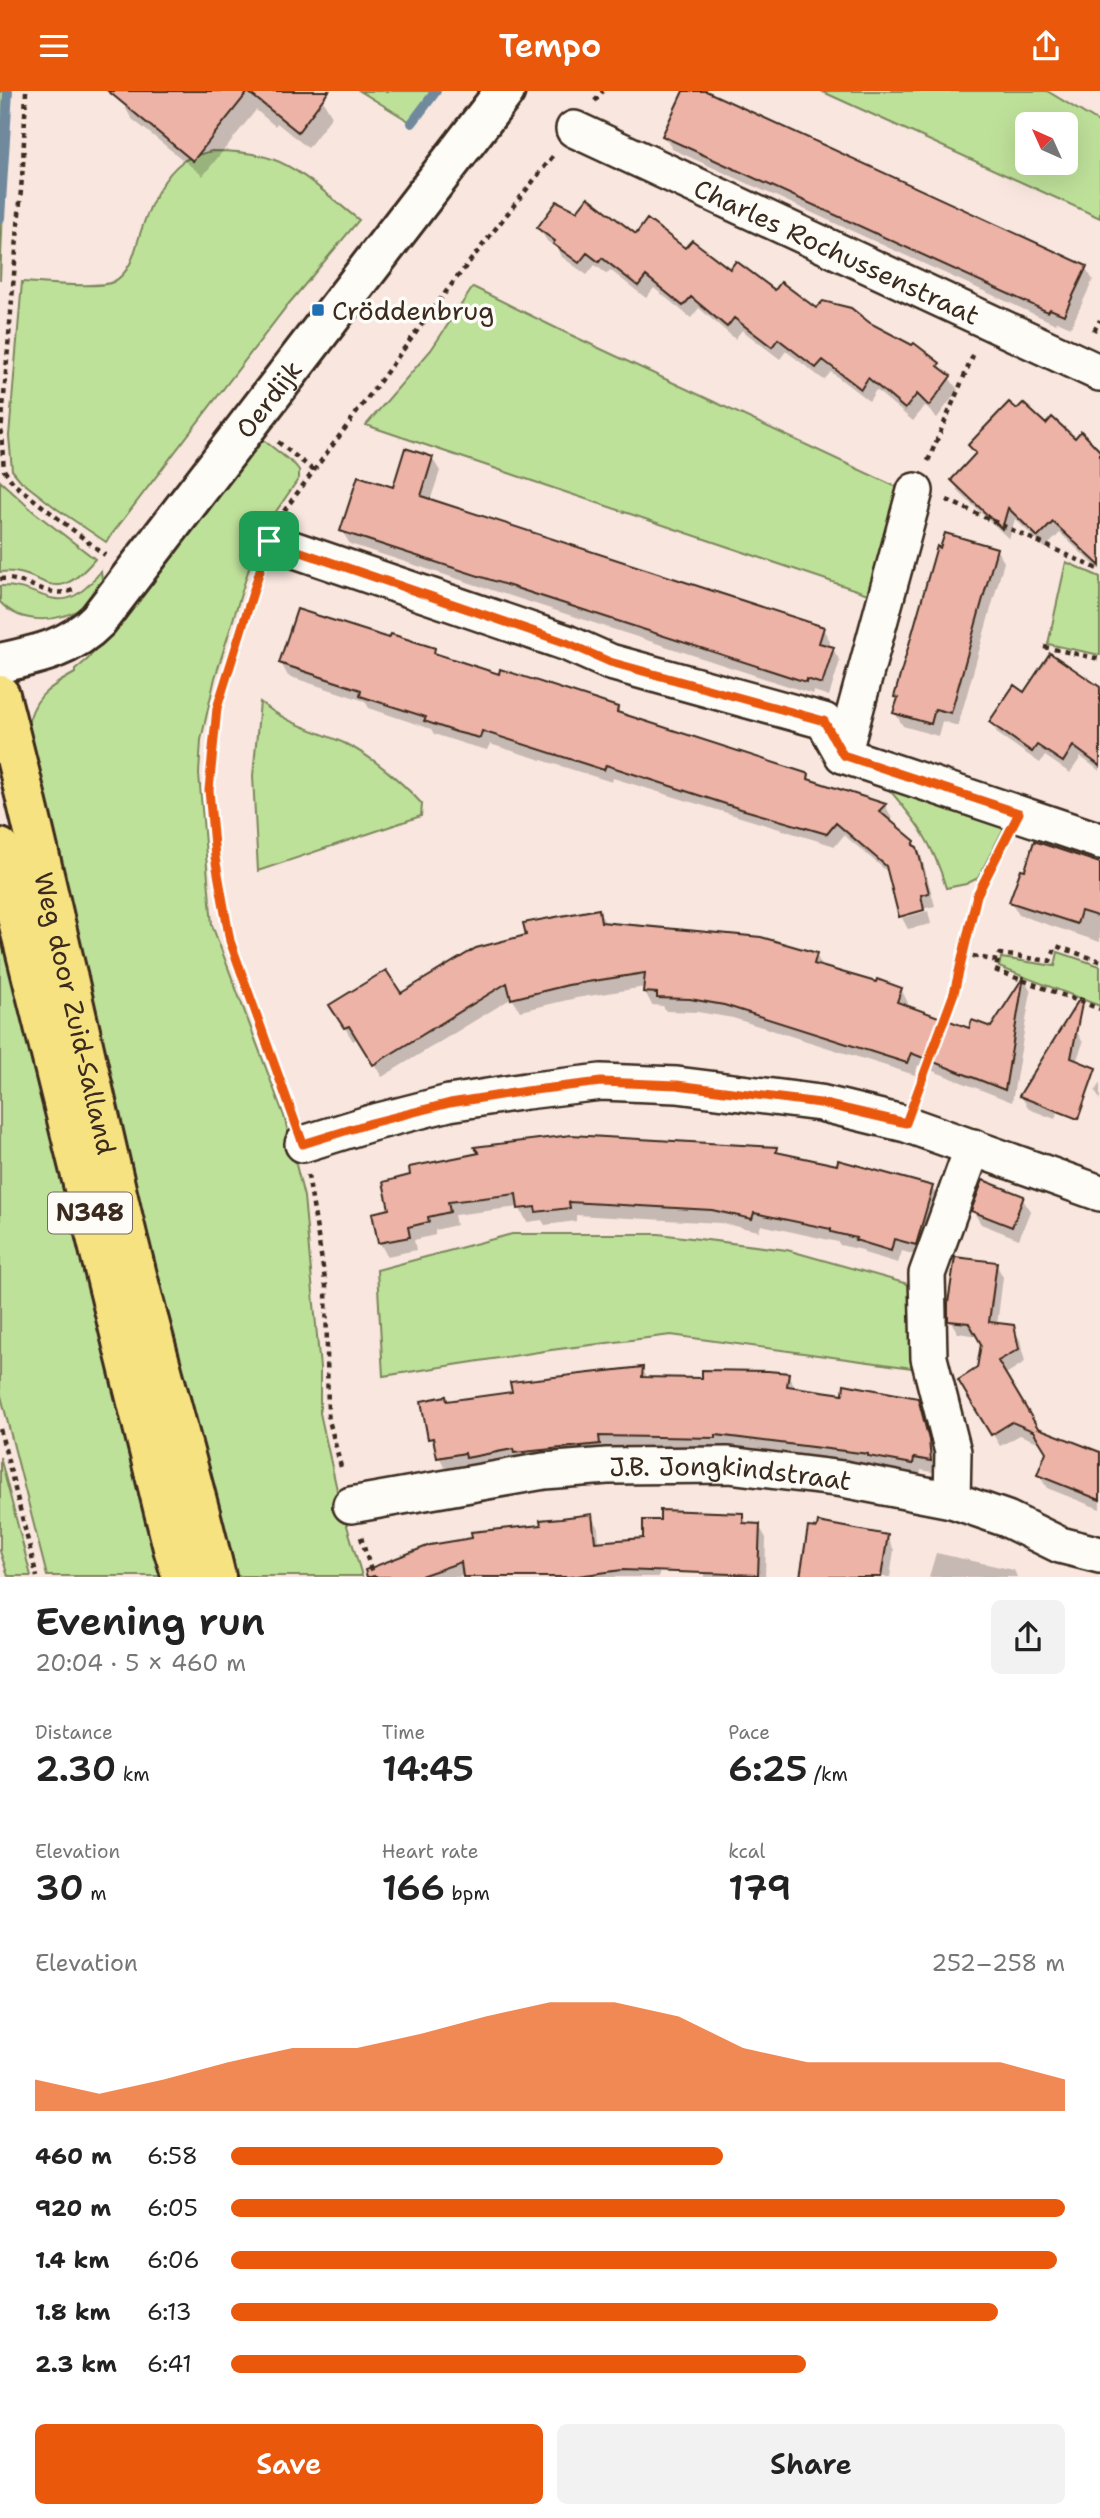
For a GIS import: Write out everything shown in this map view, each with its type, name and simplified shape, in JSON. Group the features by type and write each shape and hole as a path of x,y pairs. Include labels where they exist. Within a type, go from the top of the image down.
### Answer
{"main road":[{"name":"Weg door Zuid-Salland","path":"0,695 28,803 126,1230 216,1577"},
{"name":"Weg door Zuid-Salland","path":"0,848 182,1577"}],"street":[{"name":"Oerdijk","path":"0,663 39,655 62,646 84,635 98,620 505,91"},
{"name":"Charles Rochussenstraat","path":"574,129 1100,373"},
{"path":"843,755 917,489"},
{"path":"269,541 567,643 610,662 824,721 843,755 1100,841"},
{"path":"303,1144 450,1103 526,1091 601,1082 677,1085 820,1103 906,1123 1100,1193"},
{"path":"952,1500 953,1452 929,1358 927,1274 973,1147"},
{"name":"J.B. Jongkindstraat","path":"351,1506 544,1471 729,1465 843,1479 952,1500 1007,1519 1060,1545 1100,1555"}],"path":[{"path":"26,91 23,165 1,433 4,470 14,484 106,555 98,565"},
{"path":"373,1577 328,1416 326,1286 303,1144 230,941 215,857 209,790 217,708 269,541 289,502 448,289 603,91"},
{"path":"989,321 917,489 1100,570"},
{"path":"0,579 10,578 52,593 66,593 77,588"},
{"path":"1044,647 1100,660"},
{"path":"906,1123 954,993 977,895 1019,813"},
{"path":"1100,961 1056,946 1051,961 1000,954 995,970 1100,1009"},
{"path":"963,954 997,961"},
{"path":"0,1429 37,1577"}],"green space":[{"path":"0,91 8,91 0,280"},
{"path":"360,91 436,91 412,123"},
{"path":"821,91 1047,91 1100,123 1100,218"},
{"path":"212,151 250,153 283,164 306,178 359,220 286,307 106,542 57,509 21,481 12,470 9,436 22,282 95,285 113,282 119,278 132,259 148,212 168,176 185,160"},
{"path":"473,287 903,490 871,595 366,425 431,350"},
{"path":"257,435 295,465 299,470 299,478 266,526 254,552 215,678 201,740 199,774 212,925 284,1116 304,1197 320,1368 320,1413 339,1499 362,1576 229,1576 26,732 33,710 42,695 75,673 88,659"},
{"path":"0,481 34,512 95,559 80,575 68,583 57,585 15,572 0,572"},
{"path":"1066,562 1100,577 1100,655 1048,644"},
{"path":"101,571 103,587 86,605 62,616 51,619 29,618 18,615 0,602 0,586 16,587 52,598 74,596 87,587"},
{"path":"260,702 290,721 355,748 376,762 422,804 421,816 258,871 253,776"},
{"path":"882,781 1003,820 1004,828 978,878 966,884 946,888 935,856 921,830"},
{"path":"0,895 170,1576 47,1576 0,1392"},
{"path":"1058,952 1100,966 1100,1006 999,967 1001,958 1055,966"},
{"path":"512,1234 659,1234 787,1250 915,1286 920,1369 671,1335 383,1376 377,1270"},
{"path":"0,1457 31,1576 8,1576 0,1551"}],"building":[{"path":"108,91 329,91 298,132 248,92 193,161"},
{"path":"683,91 706,91 1087,266 1064,315 1050,309 1048,312 662,136"},
{"path":"588,197 636,234 647,219 685,248 692,240 730,269 736,261 775,290 781,282 816,308 823,301 851,308 870,323 912,345 914,343 940,363 938,366 951,376 929,406 917,394 905,409 868,378 861,389 823,360 816,368 778,339 772,347 734,318 727,327 691,297 683,306 646,276 638,286 602,258 599,262 587,253 579,263 537,228 557,201 577,211"},
{"path":"1009,402 1017,409 1023,403 1046,424 1052,417 1075,438 1081,431 1100,451 1100,566 1053,522 1038,537 1008,508 1002,529 951,480 976,453 968,445"},
{"path":"405,448 433,457 421,496 824,627 819,643 834,647 822,684 807,679 806,682 340,531 358,476 393,487"},
{"path":"945,533 997,548 951,713 935,709 931,724 893,713 898,698 894,697 937,546 940,548"},
{"path":"297,609 389,638 391,634 435,648 434,653 499,674 500,669 618,707 617,712 809,774 808,779 886,804 879,811 915,841 913,845 917,847 929,893 921,895 924,910 899,917 886,866 836,823 827,834 606,765 604,770 482,731 480,738 456,732 424,721 426,717 360,696 361,690 279,663"},
{"path":"1050,653 1100,687 1100,766 1073,746 1063,762 1037,745 1032,752 989,722 1014,685 1024,692"},
{"path":"1034,841 1100,863 1100,917 1081,911 1077,924 1009,902 1021,869 1025,870"},
{"path":"599,909 601,922 761,937 817,953 814,964 876,982 877,979 902,988 897,1002 969,1028 972,1020 991,1027 1024,976 1005,1090 911,1053 907,1063 724,1005 690,999 657,998 657,993 643,992 645,973 568,985 511,999 507,983 373,1065 349,1026 344,1028 329,1005 386,970 401,993 476,948 526,935 523,923"},
{"path":"1080,998 1083,999 1071,1058 1096,1068 1078,1119 1019,1096"},
{"path":"571,1135 777,1147 776,1152 837,1165 838,1160 933,1186 916,1245 894,1239 891,1251 831,1232 831,1229 754,1213 752,1219 712,1210 569,1202 570,1208 536,1212 535,1207 518,1209 516,1194 448,1202 450,1212 428,1217 429,1222 408,1227 410,1237 378,1243 372,1213 389,1209 383,1182 410,1175 409,1167 479,1153 474,1147"},
{"path":"983,1180 1024,1196 1012,1227 971,1211"},
{"path":"955,1257 997,1262 989,1322 1014,1325 1019,1349 998,1361 1038,1428 1100,1452 1100,1500 1037,1475 1046,1452 1033,1431 1012,1422 991,1435 974,1407 958,1380 977,1368 981,1344 969,1323 948,1321"},
{"path":"643,1367 642,1377 702,1378 702,1370 789,1373 787,1386 843,1394 844,1384 918,1398 929,1440 931,1461 914,1458 913,1464 868,1454 716,1435 716,1438 599,1436 600,1444 514,1453 513,1449 466,1458 465,1453 437,1458 433,1438 428,1439 421,1401 446,1396 447,1401 512,1392 510,1382"},
{"path":"660,1510 743,1513 743,1523 760,1524 758,1575 622,1570 570,1577 463,1577 461,1562 418,1577 367,1577 365,1570 430,1545 472,1538 471,1532 541,1525 540,1520 592,1514 595,1542 643,1538 643,1520 660,1520"},
{"path":"818,1522 888,1535 881,1577 800,1577 808,1527 817,1528"}],"waterway":[{"path":"0,218 8,91"},
{"path":"412,123 436,91"}],"place":[{"name":"Cröddenbrug","path":"318,310"}],"route":[{"path":"269,541 306,556 567,643 610,662 824,721 843,755 1019,813 977,895 954,993 906,1123 820,1103 677,1085 601,1082 450,1103 303,1144 230,941 215,857 209,790 217,708 269,541"}]}
